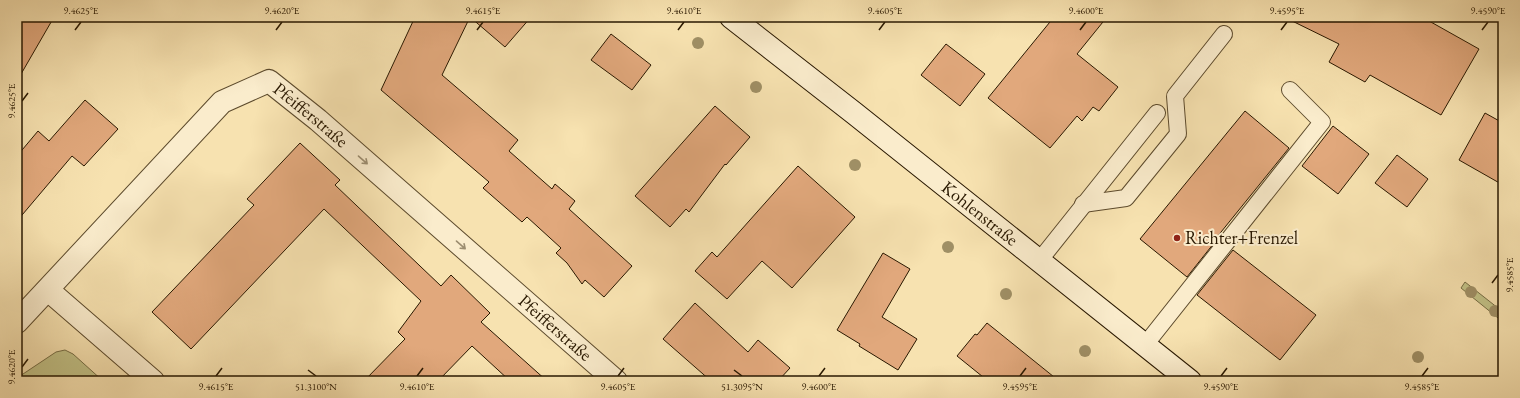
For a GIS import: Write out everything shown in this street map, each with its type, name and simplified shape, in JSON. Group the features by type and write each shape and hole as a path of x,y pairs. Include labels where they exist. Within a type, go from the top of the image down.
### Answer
{"street":[{"name":"Kohlenstraße","path":"731,17 854,112 1190,381"},
{"name":"Pfeifferstraße","path":"17,322 222,102 269,81 318,120 616,381"},
{"path":"48,290 153,381"}],"lane":[{"path":"1083,204 1126,198 1178,134 1175,96 1224,34"},
{"path":"1145,345 1322,122 1290,90"},
{"path":"1039,261 1157,113"}],"green space":[{"path":"1465,282 1503,312 1503,322 1461,288"},
{"path":"65,350 73,354 103,381 17,381 17,378 56,352"}],"building":[{"path":"17,17 54,17 17,81"},
{"path":"415,17 470,17 442,75 518,140 509,151 552,189 555,184 575,201 569,209 632,266 604,297 585,280 582,284 567,263 556,253 561,248 527,217 522,222 483,188 489,182 381,90"},
{"path":"470,17 531,17 505,47"},
{"path":"1054,17 1107,17 1077,54 1118,87 1099,111 1093,107 1082,121 1077,116 1050,148 988,98"},
{"path":"1284,17 1422,17 1479,49 1441,115 1370,75 1365,82 1329,62 1339,44"},
{"path":"611,34 651,65 632,90 591,60"},
{"path":"946,44 985,74 960,106 921,75"},
{"path":"85,100 118,129 84,166 72,156 17,221 17,156 38,131 49,141"},
{"path":"715,106 750,137 726,165 725,164 689,212 686,209 670,227 635,196"},
{"path":"1245,111 1289,148 1217,237 1218,238 1187,277 1140,239"},
{"path":"1485,113 1503,123 1503,185 1459,160"},
{"path":"1333,126 1369,154 1338,194 1302,166"},
{"path":"300,143 340,180 335,185 441,286 451,275 490,313 481,322 547,381 510,381 472,346 438,381 364,381 405,339 398,332 421,301 324,209 191,349 152,312 254,205 247,199"},
{"path":"1397,155 1428,179 1407,207 1375,183"},
{"path":"798,166 855,217 792,288 762,261 727,299 695,271 712,252 717,257"},
{"path":"1233,250 1316,315 1280,360 1197,295"},
{"path":"883,253 910,269 882,317 917,339 898,370 859,346 860,344 837,330"},
{"path":"695,303 748,352 758,340 790,368 778,381 711,381 663,339"},
{"path":"987,323 1059,381 988,381 957,356 975,334 977,335"}],"place":[{"name":"Richter+Frenzel","path":"1177,238"}]}
